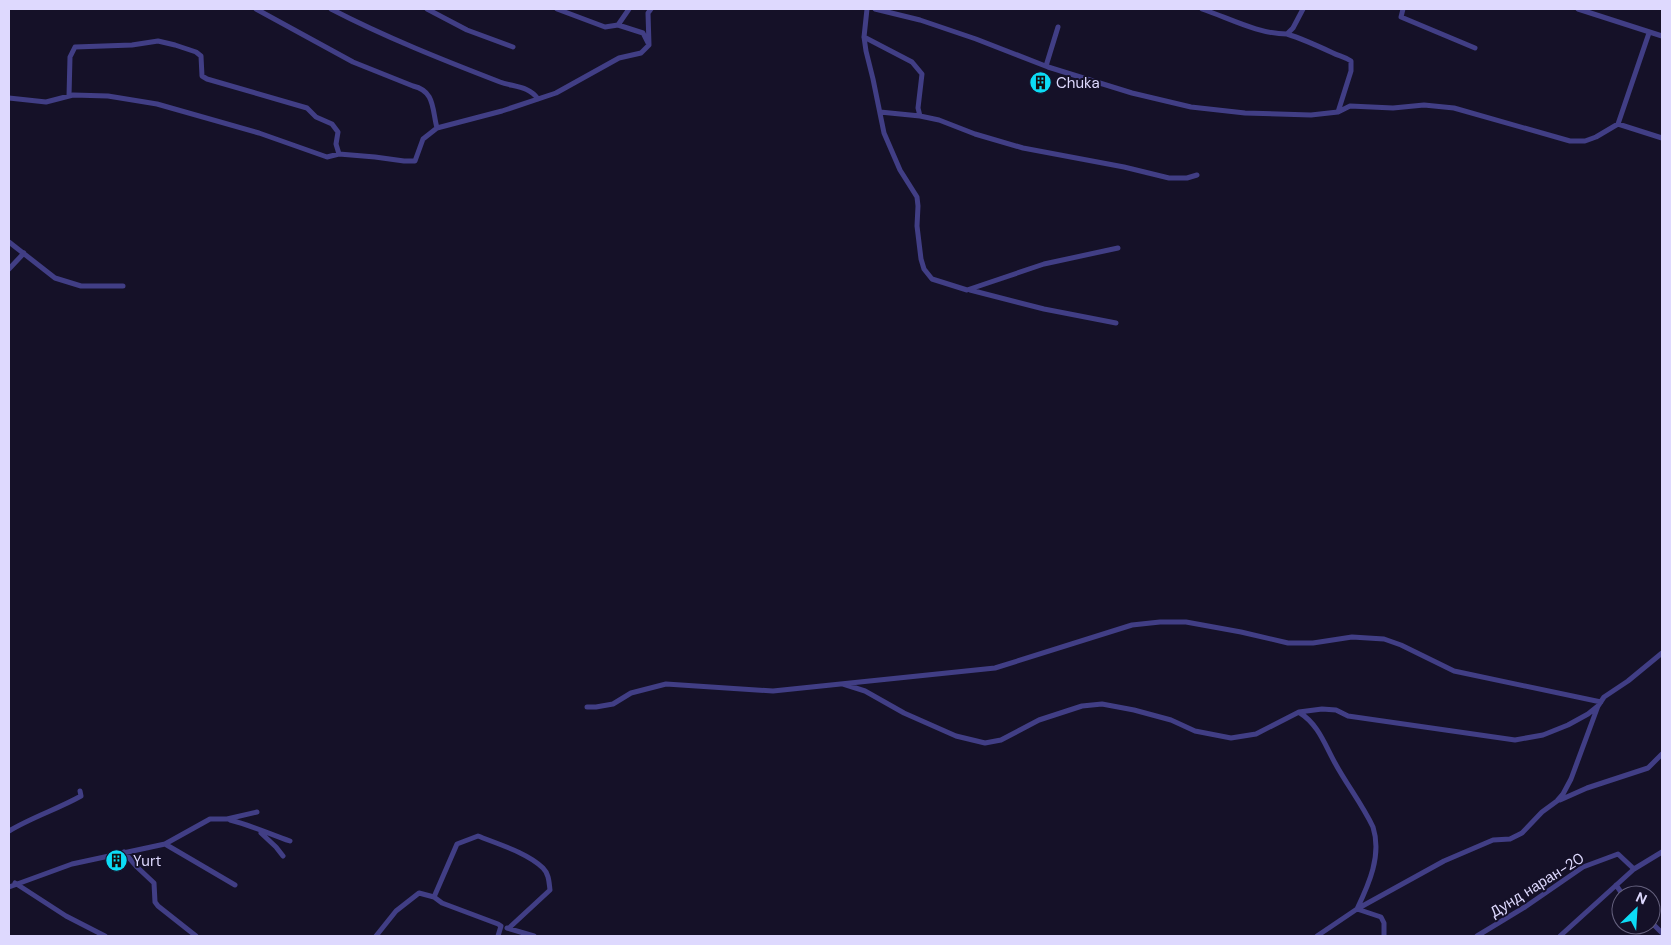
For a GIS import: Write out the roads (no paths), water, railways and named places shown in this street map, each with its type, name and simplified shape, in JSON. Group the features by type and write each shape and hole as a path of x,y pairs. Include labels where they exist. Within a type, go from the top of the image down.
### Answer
{"street":[{"path":"256,9 353,62 412,86 422,88 429,95 437,128"},
{"path":"330,9 503,83 526,89 538,99"},
{"path":"427,9 467,30 512,47"},
{"path":"557,9 604,27 618,25 643,33 649,45"},
{"path":"618,25 629,9"},
{"path":"9,98 46,102 73,95 108,96 157,104 259,133 327,157 339,154 415,161 423,139 437,128 502,111 538,99 556,92 619,58 642,53 649,45 648,13 651,9"},
{"path":"867,9 864,38 884,132 900,170 917,197 918,248 924,269 932,279 967,290 1044,264 1118,248"},
{"path":"875,9 920,20 1046,66 1132,93 1191,107 1245,113 1311,115 1338,112 1350,106 1393,108 1424,104 1454,108 1570,141 1585,141 1596,138 1618,124 1650,33"},
{"path":"1202,9 1254,28 1278,34 1287,34 1345,57 1351,62 1351,71 1338,112"},
{"path":"1287,34 1293,28 1303,9"},
{"path":"1403,9 1401,17 1475,48"},
{"path":"1578,9 1662,36"},
{"path":"1046,66 1058,27"},
{"path":"864,38 912,62 922,74 918,108 920,116"},
{"path":"69,96 70,56 75,47 132,45 151,41 166,43 196,52 201,56 202,76 207,79 265,94 307,108 316,117 332,124 338,132 336,144 339,154"},
{"path":"880,112 939,120 975,134 1023,148 1132,168 1169,178 1187,178 1197,175"},
{"path":"1618,124 1662,138"},
{"path":"9,242 55,278 80,286 124,286"},
{"path":"9,269 24,253"},
{"path":"945,286 1044,309 1116,323"},
{"path":"587,706 596,707 613,704 631,693 666,684 773,691 995,668 1132,625 1160,622 1186,622 1288,643 1313,643 1352,636 1384,639 1401,645 1454,671 1599,704"},
{"path":"1557,802 1571,779 1599,704 1604,697 1628,681 1662,653"},
{"path":"840,683 865,692 956,736 985,743 1002,740 1039,720 1082,706 1102,704 1171,720 1195,731 1231,738 1256,734 1299,712 1322,709 1336,710 1348,716 1515,740 1543,735 1582,717 1599,704"},
{"path":"1299,712 1308,718 1322,736 1335,763 1365,812 1375,835 1375,861 1365,892 1356,910"},
{"path":"1318,936 1356,910 1444,861 1493,840 1510,838 1522,833 1542,812 1557,802 1587,788 1648,768 1662,754"},
{"path":"9,830 82,796 80,791"},
{"path":"9,887 15,883 72,864 165,844 210,819 227,819 257,812"},
{"path":"227,819 246,824 290,841"},
{"path":"258,829 283,856"},
{"path":"434,897 457,844 478,836 516,850 543,868 550,880 550,890 509,928"},
{"path":"165,844 235,885"},
{"path":"124,852 154,883 155,902 158,906 196,936"},
{"path":"1616,885 1634,869 1662,852"},
{"name":"Дунд наран-20","path":"1477,936 1525,908 1583,868 1618,854 1634,869"},
{"path":"15,883 66,916 105,936"},
{"path":"1560,936 1611,890"},
{"path":"376,936 396,911 419,893 434,897 442,903 501,926 534,936"},
{"path":"1356,910 1381,916 1384,923 1384,936"},
{"path":"498,936 501,926"}],"place":[{"name":"Chuka","path":"1040,83"},
{"name":"Yurt","path":"117,861"}]}
